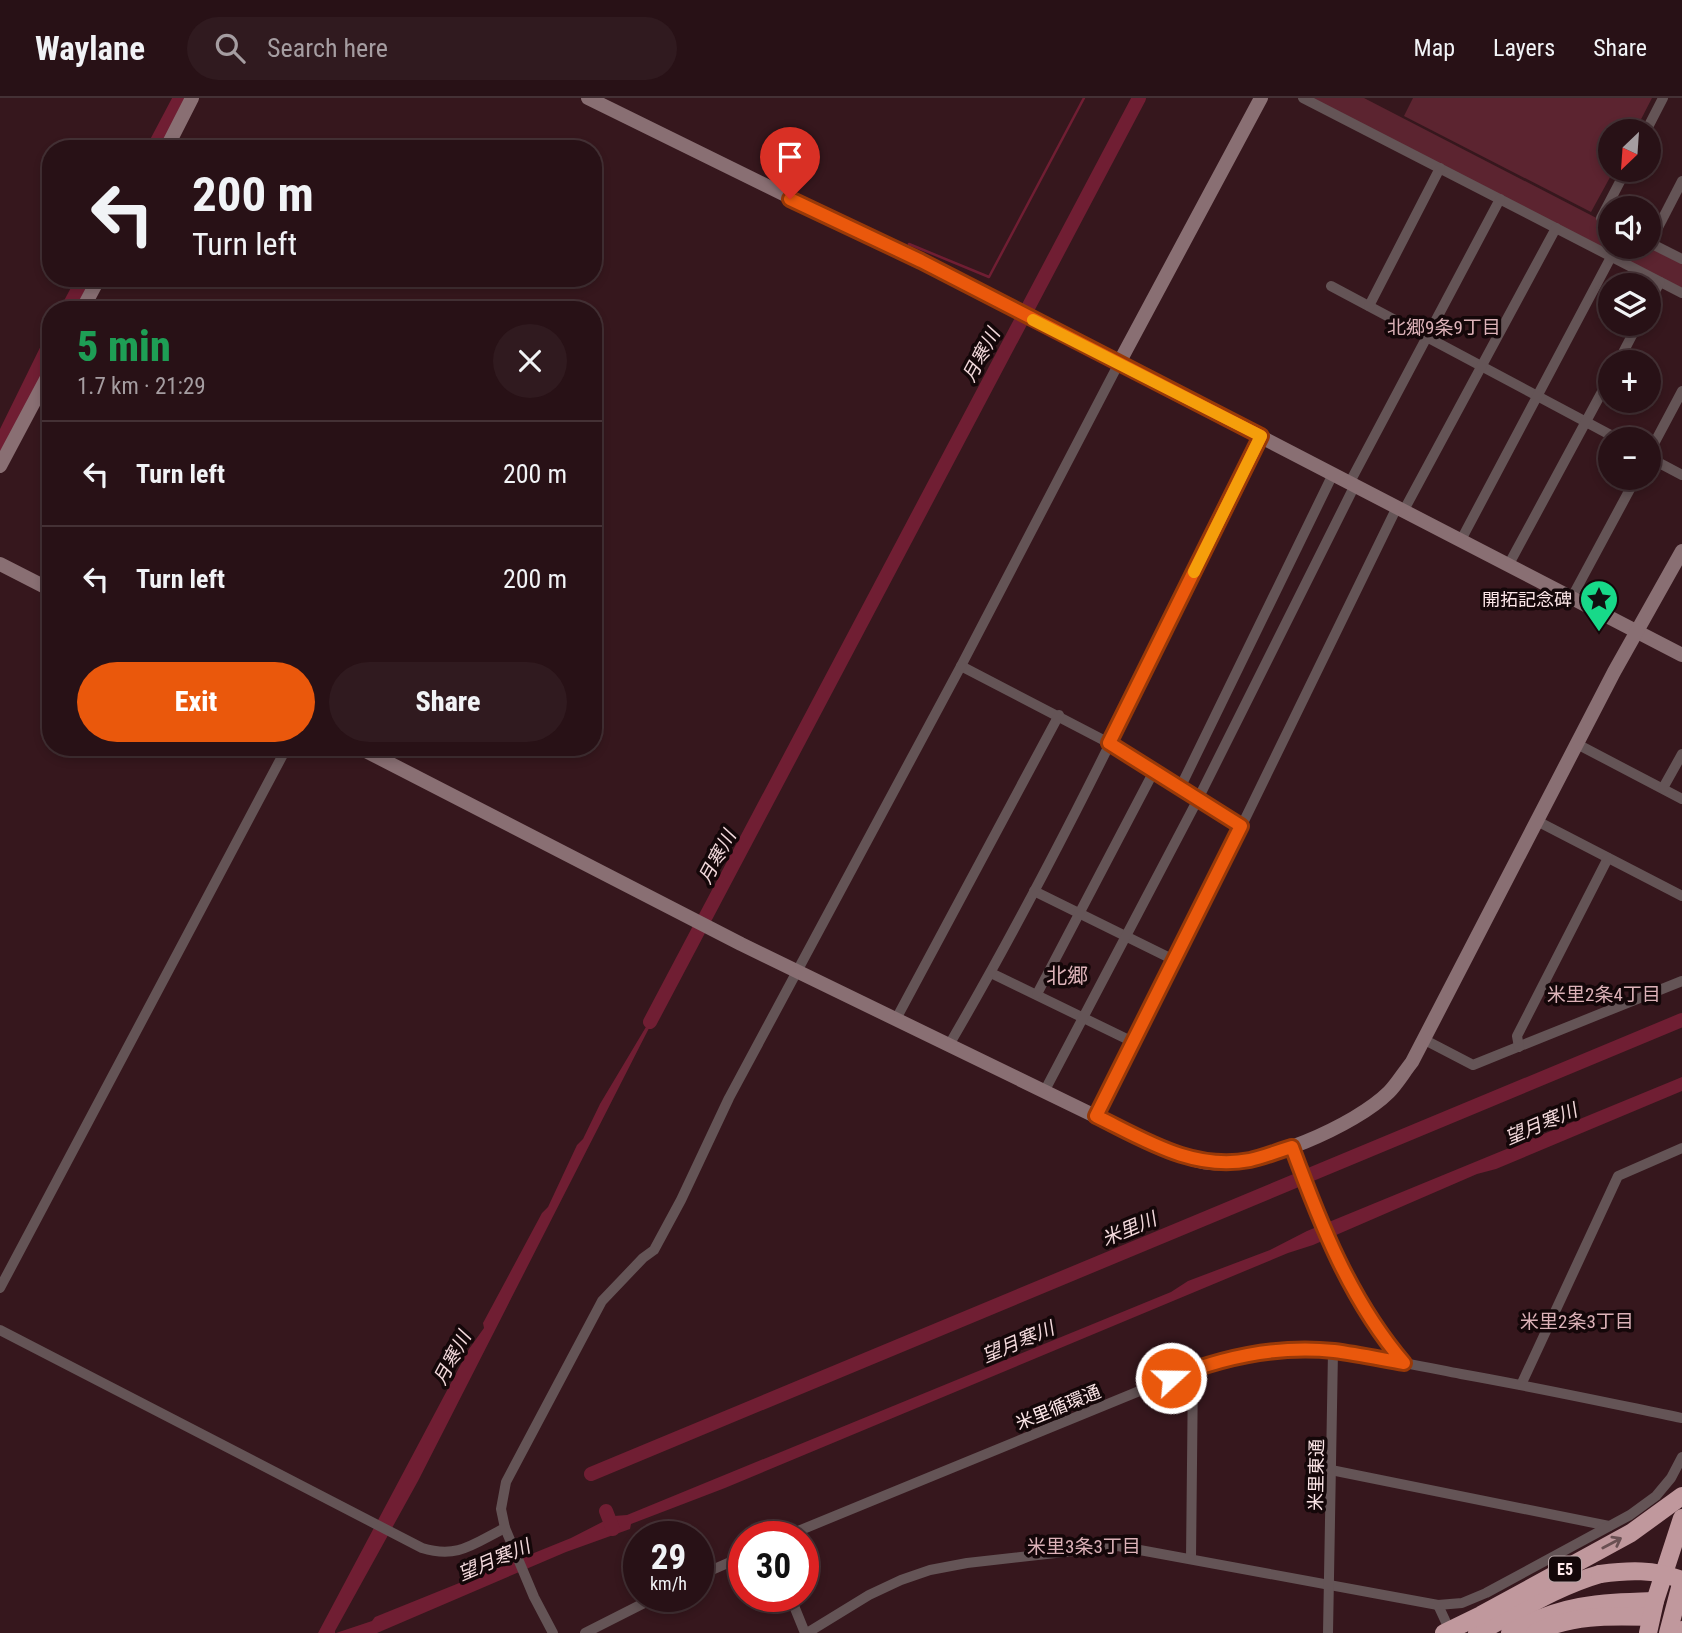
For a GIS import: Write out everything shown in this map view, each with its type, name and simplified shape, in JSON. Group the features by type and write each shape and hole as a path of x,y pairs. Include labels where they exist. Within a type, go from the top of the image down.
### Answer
{"highway":[{"name":"E5","path":"1444,1633 1631,1533 1682,1496"},
{"path":"1651,1617 1682,1518"},
{"path":"1477,1633 1562,1587 1600,1574 1629,1570 1651,1571 1682,1580 1668,1633"},
{"path":"1510,1633 1563,1609 1612,1601 1651,1617"},
{"path":"1534,1633 1570,1621 1614,1616 1651,1617"}],"street":[{"path":"171,140 192,98"},
{"path":"588,98 1119,363 1682,655"},
{"path":"553,1633 534,1597 507,1533 501,1497 512,1469 601,1301 654,1250 729,1098 1261,98"},
{"path":"1303,98 1598,250"},
{"path":"1652,119 1663,98"},
{"path":"1369,306 1440,169"},
{"path":"1661,220 1682,181"},
{"path":"1044,1092 1082,1017 1128,937 1352,484 1500,200"},
{"path":"1096,1116 1400,509 1483,366 1556,228"},
{"path":"1661,248 1682,259"},
{"path":"1461,540 1610,259"},
{"path":"1615,259 1642,273"},
{"path":"1661,282 1682,293"},
{"path":"1331,286 1598,428"},
{"path":"0,466 42,387"},
{"path":"1661,431 1682,391"},
{"path":"1508,564 1598,400"},
{"path":"949,1045 1034,891 1261,436"},
{"path":"1661,463 1682,475"},
{"path":"1180,788 1334,474"},
{"path":"1572,597 1630,490"},
{"path":"376,756 732,939 1165,1150 1212,1163 1252,1160 1292,1147 1364,1113 1390,1092 1412,1062 1614,672 1682,551"},
{"path":"0,564 42,585"},
{"path":"961,666 1109,743 1241,826"},
{"path":"896,1019 1059,715"},
{"path":"1577,744 1682,799"},
{"path":"1663,788 1682,754"},
{"path":"0,1288 282,756"},
{"path":"1037,994 1154,771"},
{"path":"1536,821 1682,897"},
{"path":"1519,1047 1517,1036 1608,858"},
{"path":"1034,891 1174,960"},
{"path":"991,973 1133,1042"},
{"path":"1423,1039 1473,1065 1682,981"},
{"path":"1292,1147 1338,1259 1361,1306 1380,1336 1404,1363"},
{"path":"1521,1385 1618,1176 1682,1148"},
{"path":"0,1330 422,1548 440,1553 454,1552 507,1533"},
{"name":"米里循環通","path":"819,1522 1193,1369 1246,1354 1289,1350 1334,1351 1682,1418"},
{"name":"米里東通","path":"1328,1633 1334,1351"},
{"path":"1191,1559 1193,1369"},
{"path":"797,1612 806,1633 869,1595 930,1570 1118,1546 1438,1605 1462,1603 1486,1593 1610,1526 1656,1496 1671,1478 1682,1457"},
{"path":"1331,1470 1610,1526"},
{"name":"米里東通","path":"1329,1600 1335,1633"},
{"path":"1438,1605 1451,1633"},
{"path":"585,1633 626,1612"}],"shaded area":[{"path":"1307,98 1364,98 1598,219 1598,248"},
{"path":"1413,98 1652,98 1641,119 1598,119 1598,182 1607,182 1591,212 1404,116"},
{"path":"1661,253 1682,262 1682,291 1661,280 1661,273 1647,273 1620,259 1661,259"},
{"path":"671,985 418,1481 335,1633 318,1633 469,1349 484,1328 483,1323 542,1213 548,1207 577,1145 583,1139 600,1104"},
{"path":"1682,1077 1682,1091 725,1488 639,1521 623,1521 623,1532 566,1552 377,1633 336,1633 372,1621 375,1617 571,1538 614,1516 627,1515 1171,1292 1188,1281 1270,1250 1307,1231"}],"waterway":[{"path":"158,140 180,98"},
{"path":"909,244 989,277 1084,98"},
{"name":"月寒川","path":"650,1022 1139,98"},
{"path":"72,301 79,287"},
{"path":"0,445 42,359"},
{"name":"米里川","path":"591,1474 1682,1020"},
{"name":"米里川","path":"606,1511 613,1529"}],"slow traffic":[{"path":"1033,320 1261,436 1194,572"}],"place":[{"name":"開拓記念碑","path":"1599,633"}],"district":[{"name":"北郷9条9丁目","path":"1444,327"},
{"name":"北郷","path":"1067,976"},
{"name":"米里2条4丁目","path":"1604,994"},
{"name":"米里2条3丁目","path":"1577,1321"},
{"name":"米里3条3丁目","path":"1084,1546"}],"route":[{"path":"790,199 921,261 1261,436 1109,743 1241,826 1096,1116 1165,1150 1212,1163 1252,1160 1292,1147 1338,1259 1361,1306 1380,1336 1404,1363 1334,1351 1289,1350 1246,1354 1171,1378"}],"water label":[{"name":"望月寒川","path":"1541,1124"},
{"name":"望月寒川","path":"1018,1342"},
{"name":"望月寒川","path":"494,1560"}]}
